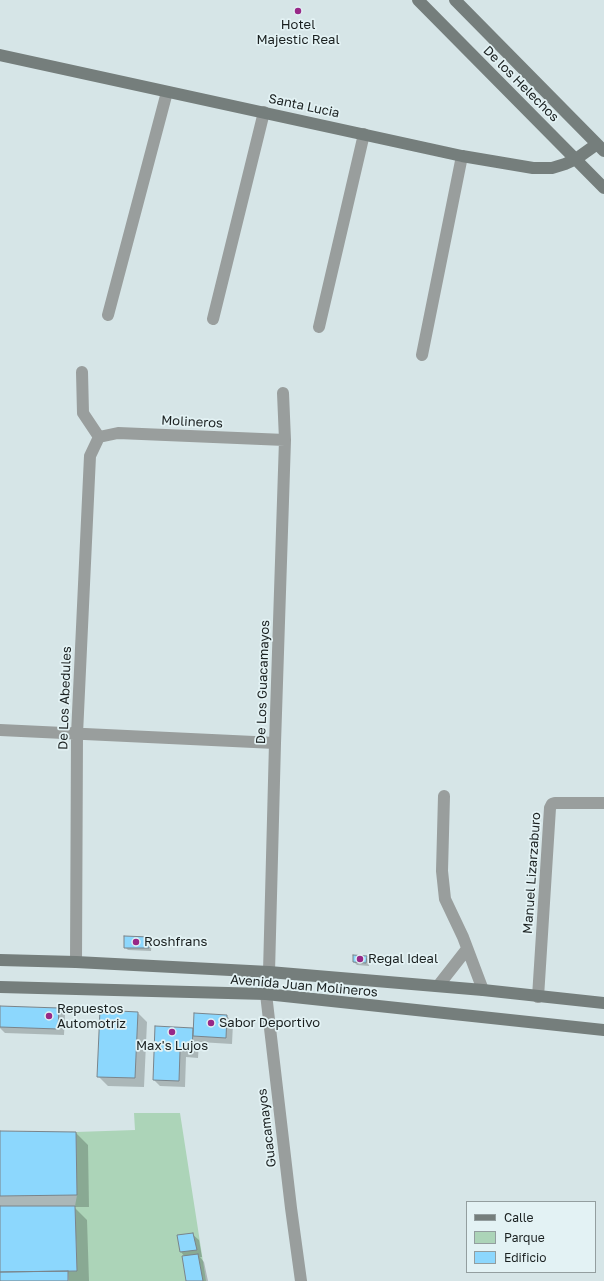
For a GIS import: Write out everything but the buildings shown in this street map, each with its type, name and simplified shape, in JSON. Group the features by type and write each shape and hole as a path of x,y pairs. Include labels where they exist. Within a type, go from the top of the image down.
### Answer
{"street":[{"name":"De los Helechos","path":"418,0 604,188"},
{"name":"De los Helechos","path":"455,0 601,148"},
{"name":"Santa Lucia","path":"0,56 462,156 533,168 552,168 601,148"},
{"path":"108,315 167,92"},
{"path":"213,319 264,112"},
{"path":"319,327 364,134"},
{"path":"422,355 462,156"},
{"path":"82,372 83,413 98,437"},
{"name":"De Los Guacamayos","path":"269,972 285,440 284,393"},
{"name":"Molineros","path":"98,437 118,433 285,440"},
{"name":"De Los Abedules","path":"76,962 77,734 90,456 98,437"},
{"path":"0,730 275,743"},
{"path":"444,796 442,871 445,899 457,923 483,990"},
{"name":"Manuel Lizarzaburo","path":"538,997 550,808 552,804 555,803 604,803"},
{"path":"438,986 467,949"},
{"name":"Avenida Juan Molineros","path":"0,960 76,962 269,972 483,990 604,1004"},
{"name":"Guacamayos","path":"269,972 266,994 301,1281"},
{"name":"Avenida Juan Molineros","path":"0,987 266,994 604,1030"}],"green space":[{"path":"134,1113 180,1113 206,1281 69,1281 68,1271 77,1270 75,1206 77,1195 76,1132 135,1130"}],"place":[{"name":"Hotel Majestic Real","path":"298,11"},
{"name":"Roshfrans","path":"136,942"},
{"name":"Regal Ideal","path":"360,959"},
{"name":"Repuestos Automotriz","path":"49,1016"},
{"name":"Sabor Deportivo","path":"211,1023"},
{"name":"Max's Lujos","path":"172,1032"}]}
